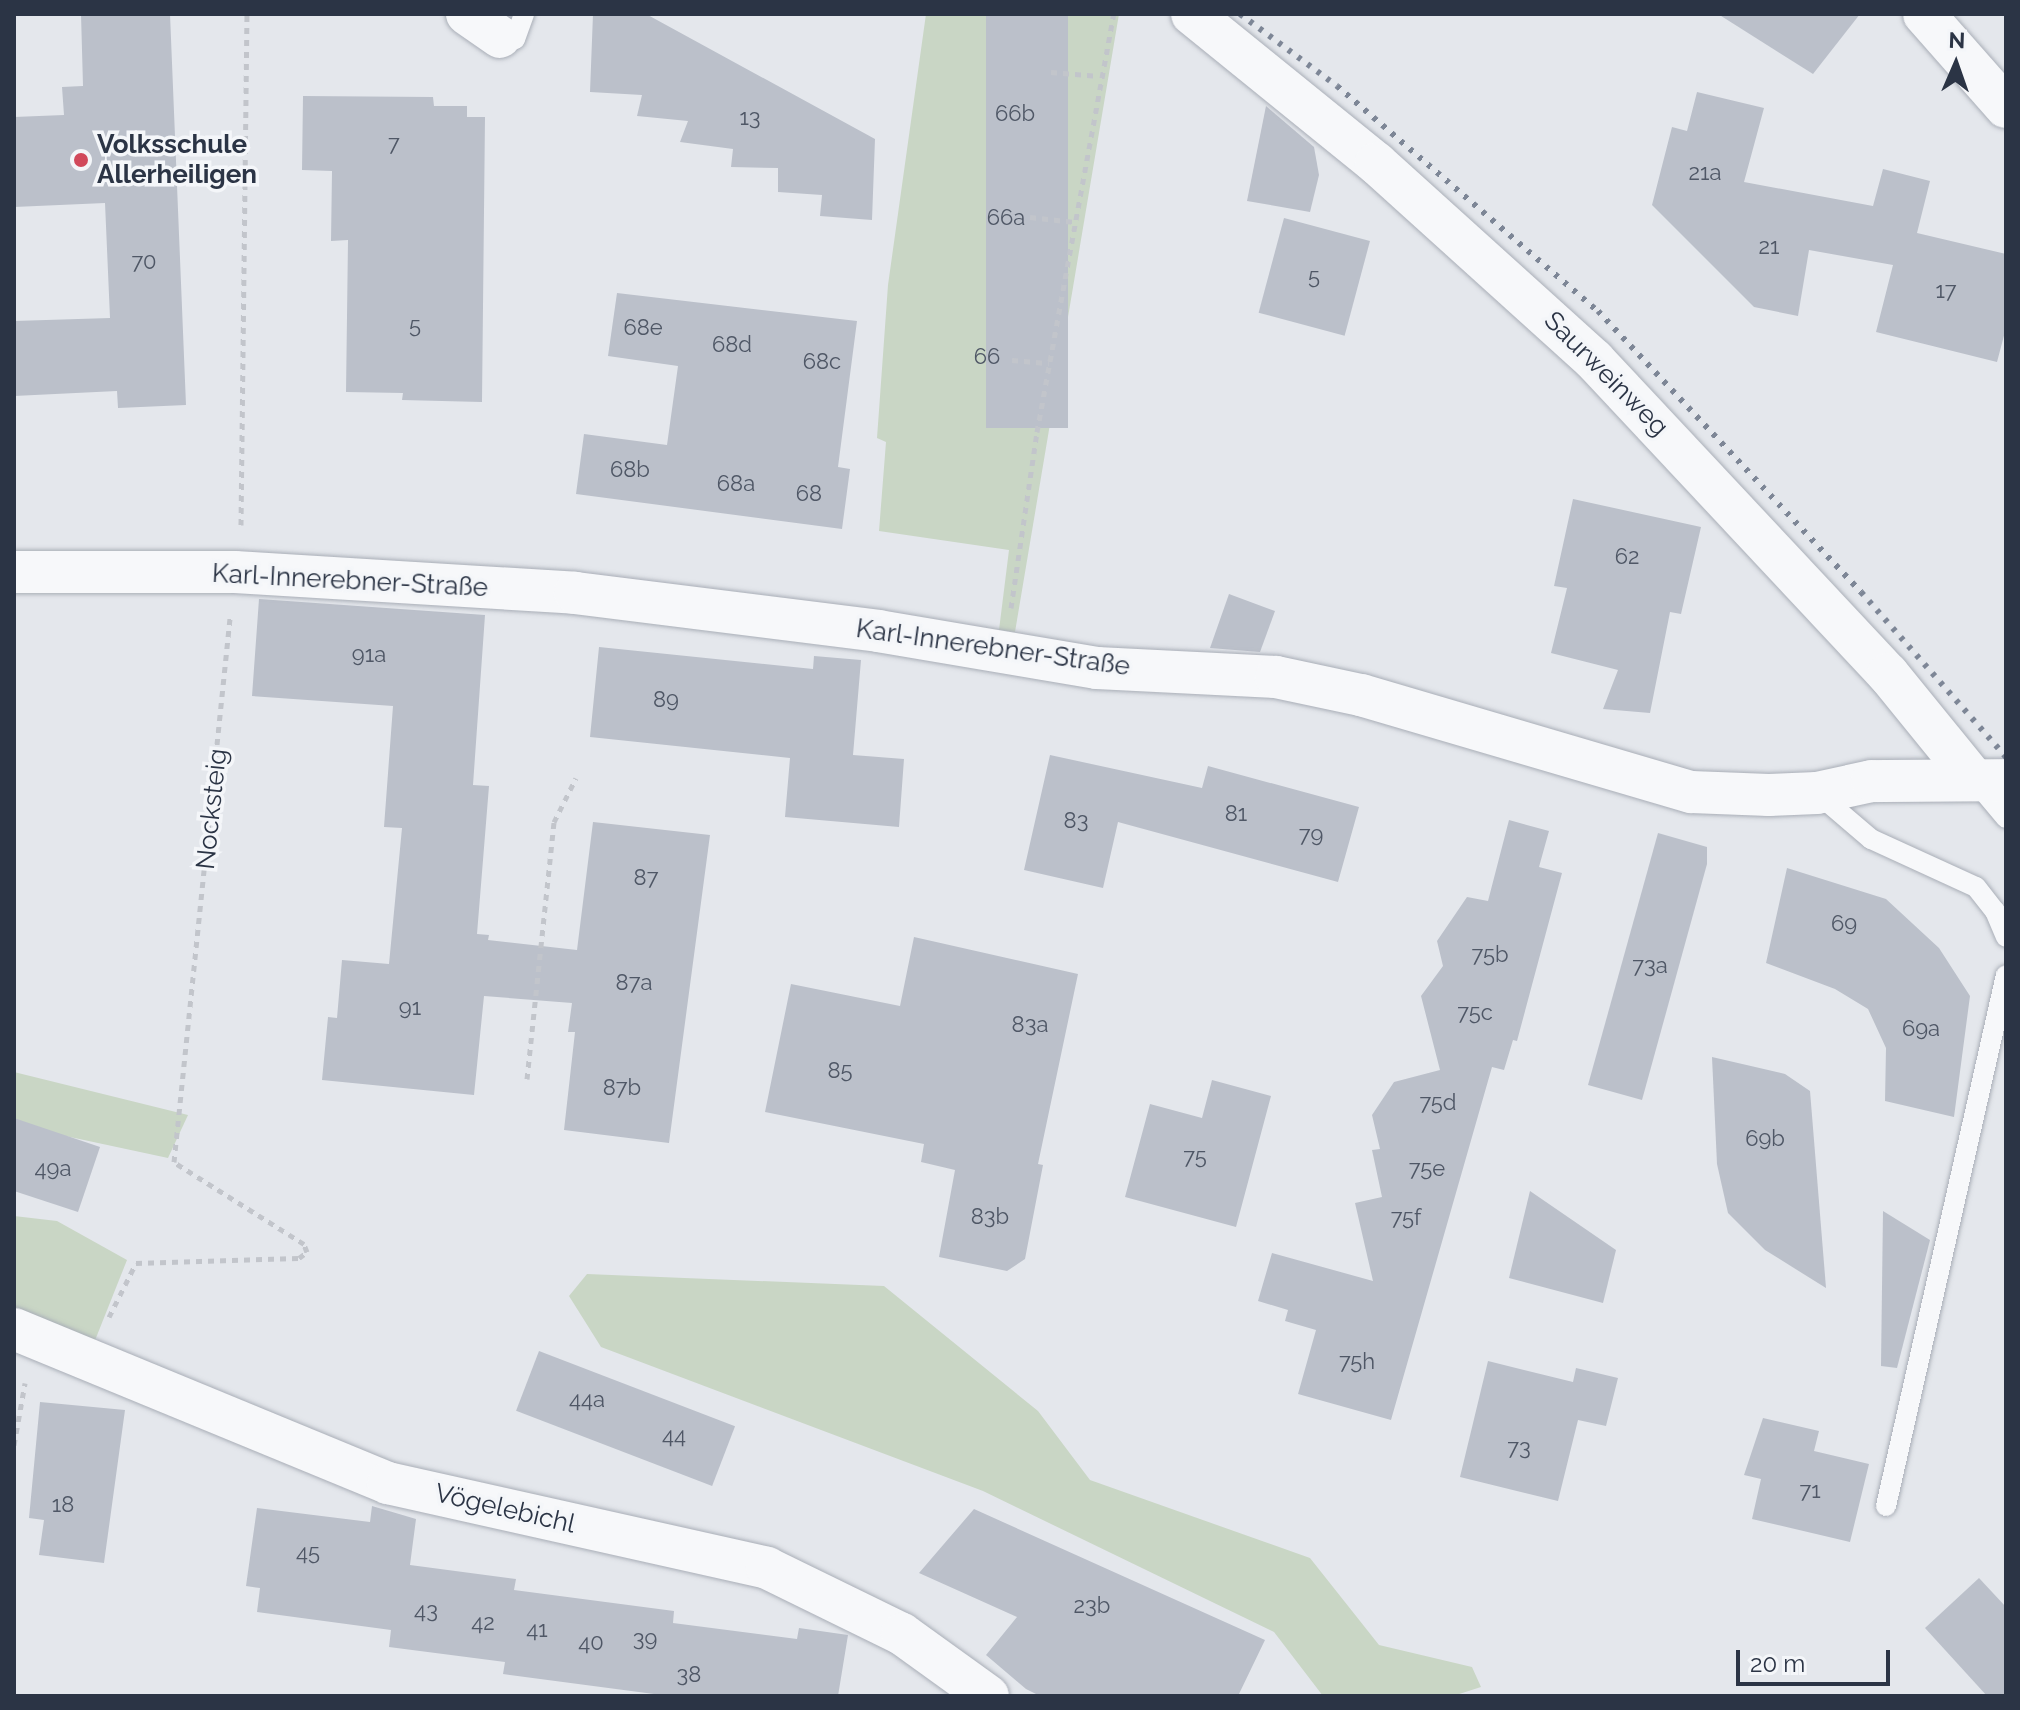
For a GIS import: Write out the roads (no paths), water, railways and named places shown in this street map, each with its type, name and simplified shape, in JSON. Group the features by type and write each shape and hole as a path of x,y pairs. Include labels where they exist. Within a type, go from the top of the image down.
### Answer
{"street":[{"name":"Saurweinweg","path":"1192,14 1376,163 1594,360 1990,780"},
{"path":"1924,14 2006,107"},
{"name":"Karl-Innerebner-Straße","path":"14,572 235,572 575,593 1004,651 1097,668 1311,683 1691,792 1817,793 1872,781 1990,780"},
{"name":"Vögelebichl","path":"23,1333 388,1483 767,1568 902,1634 988,1696"}],"lane":[{"path":"1990,780 2006,818"},
{"path":"1817,793 1871,839 1976,887 1995,911 2006,937"},
{"path":"1886,1506 2006,975"}],"railway":[{"path":"1240,14 1337,86 1598,311 1861,592 2006,757"}],"place":[{"name":"Volksschule Allerheiligen","path":"81,160"}]}
